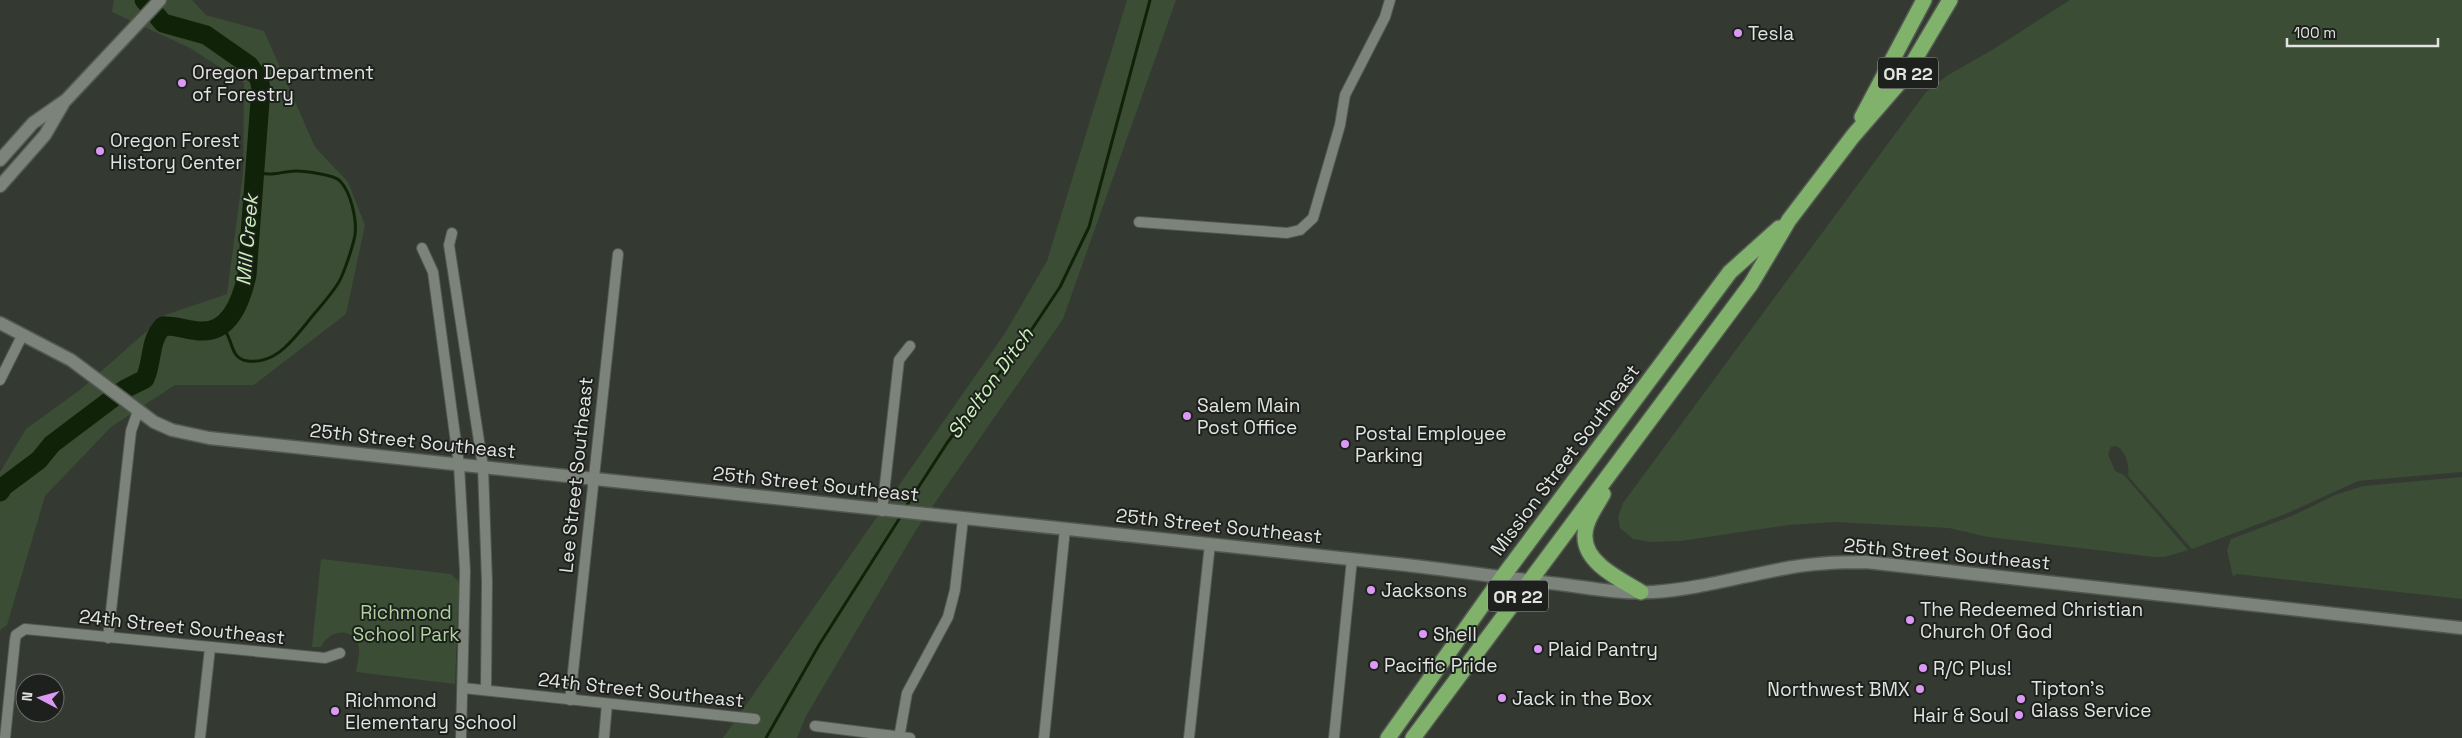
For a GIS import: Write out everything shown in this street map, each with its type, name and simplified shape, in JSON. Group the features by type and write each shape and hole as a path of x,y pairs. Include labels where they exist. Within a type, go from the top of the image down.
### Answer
{"highway":[{"name":"Mission Street Southeast","path":"1853,136 1888,64 1924,0"},
{"name":"Mission Street Southeast","path":"1413,738 1751,284 1789,220 1853,136 1906,76 1950,0"},
{"name":"Mission Street Southeast","path":"1388,738 1501,579 1730,272 1789,220"},
{"path":"1624,456 1587,523 1585,537 1588,550 1601,566 1641,592"}],"street":[{"path":"0,160 33,123 66,100 160,0"},
{"path":"1139,222 1287,233 1300,230 1313,218 1340,125 1344,95 1385,17 1390,0"},
{"path":"0,186 45,135 66,100"},
{"path":"452,233 449,245 482,467 486,582 486,690"},
{"path":"422,248 432,272 459,465 465,571 461,738"},
{"name":"Lee Street Southeast","path":"570,700 618,254"},
{"name":"25th Street Southeast","path":"0,323 71,360 154,422 192,435 882,511 1352,559 1501,579 1641,592 1702,586 1797,566 1866,562 2462,628"},
{"path":"0,380 22,334"},
{"path":"882,511 899,360 910,346"},
{"path":"108,638 131,431 138,411"},
{"path":"815,726 903,738 907,692 948,617 955,590 963,519"},
{"path":"1044,738 1065,529"},
{"path":"1189,738 1210,544"},
{"path":"1334,738 1352,559"},
{"name":"24th Street Southeast","path":"5,738 15,640 20,631 32,629 325,658 340,653"},
{"path":"200,738 210,648"},
{"name":"24th Street Southeast","path":"463,688 755,719"},
{"path":"604,738 607,704"}],"green space":[{"path":"114,0 192,0 206,15 264,31 315,147 348,182 365,225 346,314 254,385 175,385 111,427 45,496 7,625 0,630 0,472 26,429 81,389 165,315 227,294 243,173 244,83 190,48 112,12"},
{"path":"1127,0 1176,0 1063,319 916,530 806,716 797,738 723,738 1005,333 1047,261"},
{"path":"2070,0 2462,0 2462,472 2358,481 2288,513 2192,549 2128,476 2128,464 2122,451 2116,446 2111,447 2108,454 2115,471 2124,475 2188,550 2165,557 1988,537 1949,528 1834,522 1789,525 1681,541 1650,542 1633,539 1620,528 1618,517 1623,503 1926,92 1948,75 1992,50"},
{"path":"2462,477 2462,599 2237,574 2233,577 2227,550 2231,539 2292,516 2335,495 2363,486"},
{"name":"Richmond School Park","path":"321,559 451,574 458,581 459,586 455,684 356,672 359,647 355,638 350,634 333,634 321,647 312,647"}],"waterway":[{"name":"Mill Creek","path":"0,492 4,486 39,460 52,444 125,389 145,379 155,338 163,326 202,331 212,330 221,326 234,312 245,284 261,88 259,79 249,65 206,35 163,23 144,0"},
{"name":"Shelton Ditch","path":"905,508 947,443 1030,332 1060,287 1089,227 1150,0"},
{"path":"219,326 224,330 234,351 241,359 258,361 266,359 282,350 326,300 339,281 348,261 354,240 354,214 347,192 340,181 326,175 306,172 291,171 266,174 255,171"},
{"name":"Shelton Ditch","path":"766,738 819,645 901,516"}],"place":[{"name":"Tesla","path":"1738,33"},
{"name":"Oregon Department of Forestry","path":"182,83"},
{"name":"Oregon Forest History Center","path":"100,151"},
{"name":"Salem Main Post Office","path":"1187,416"},
{"name":"Postal Employee Parking","path":"1345,444"},
{"name":"Jacksons","path":"1371,590"},
{"name":"The Redeemed Christian Church Of God","path":"1910,620"},
{"name":"Shell","path":"1423,634"},
{"name":"Plaid Pantry","path":"1538,649"},
{"name":"Pacific Pride","path":"1374,665"},
{"name":"R/C Plus!","path":"1923,668"},
{"name":"Northwest BMX","path":"1920,689"},
{"name":"Jack in the Box","path":"1502,698"},
{"name":"Tipton's Glass Service","path":"2021,699"},
{"name":"Richmond Elementary School","path":"335,711"},
{"name":"Hair & Soul","path":"2019,715"}]}
